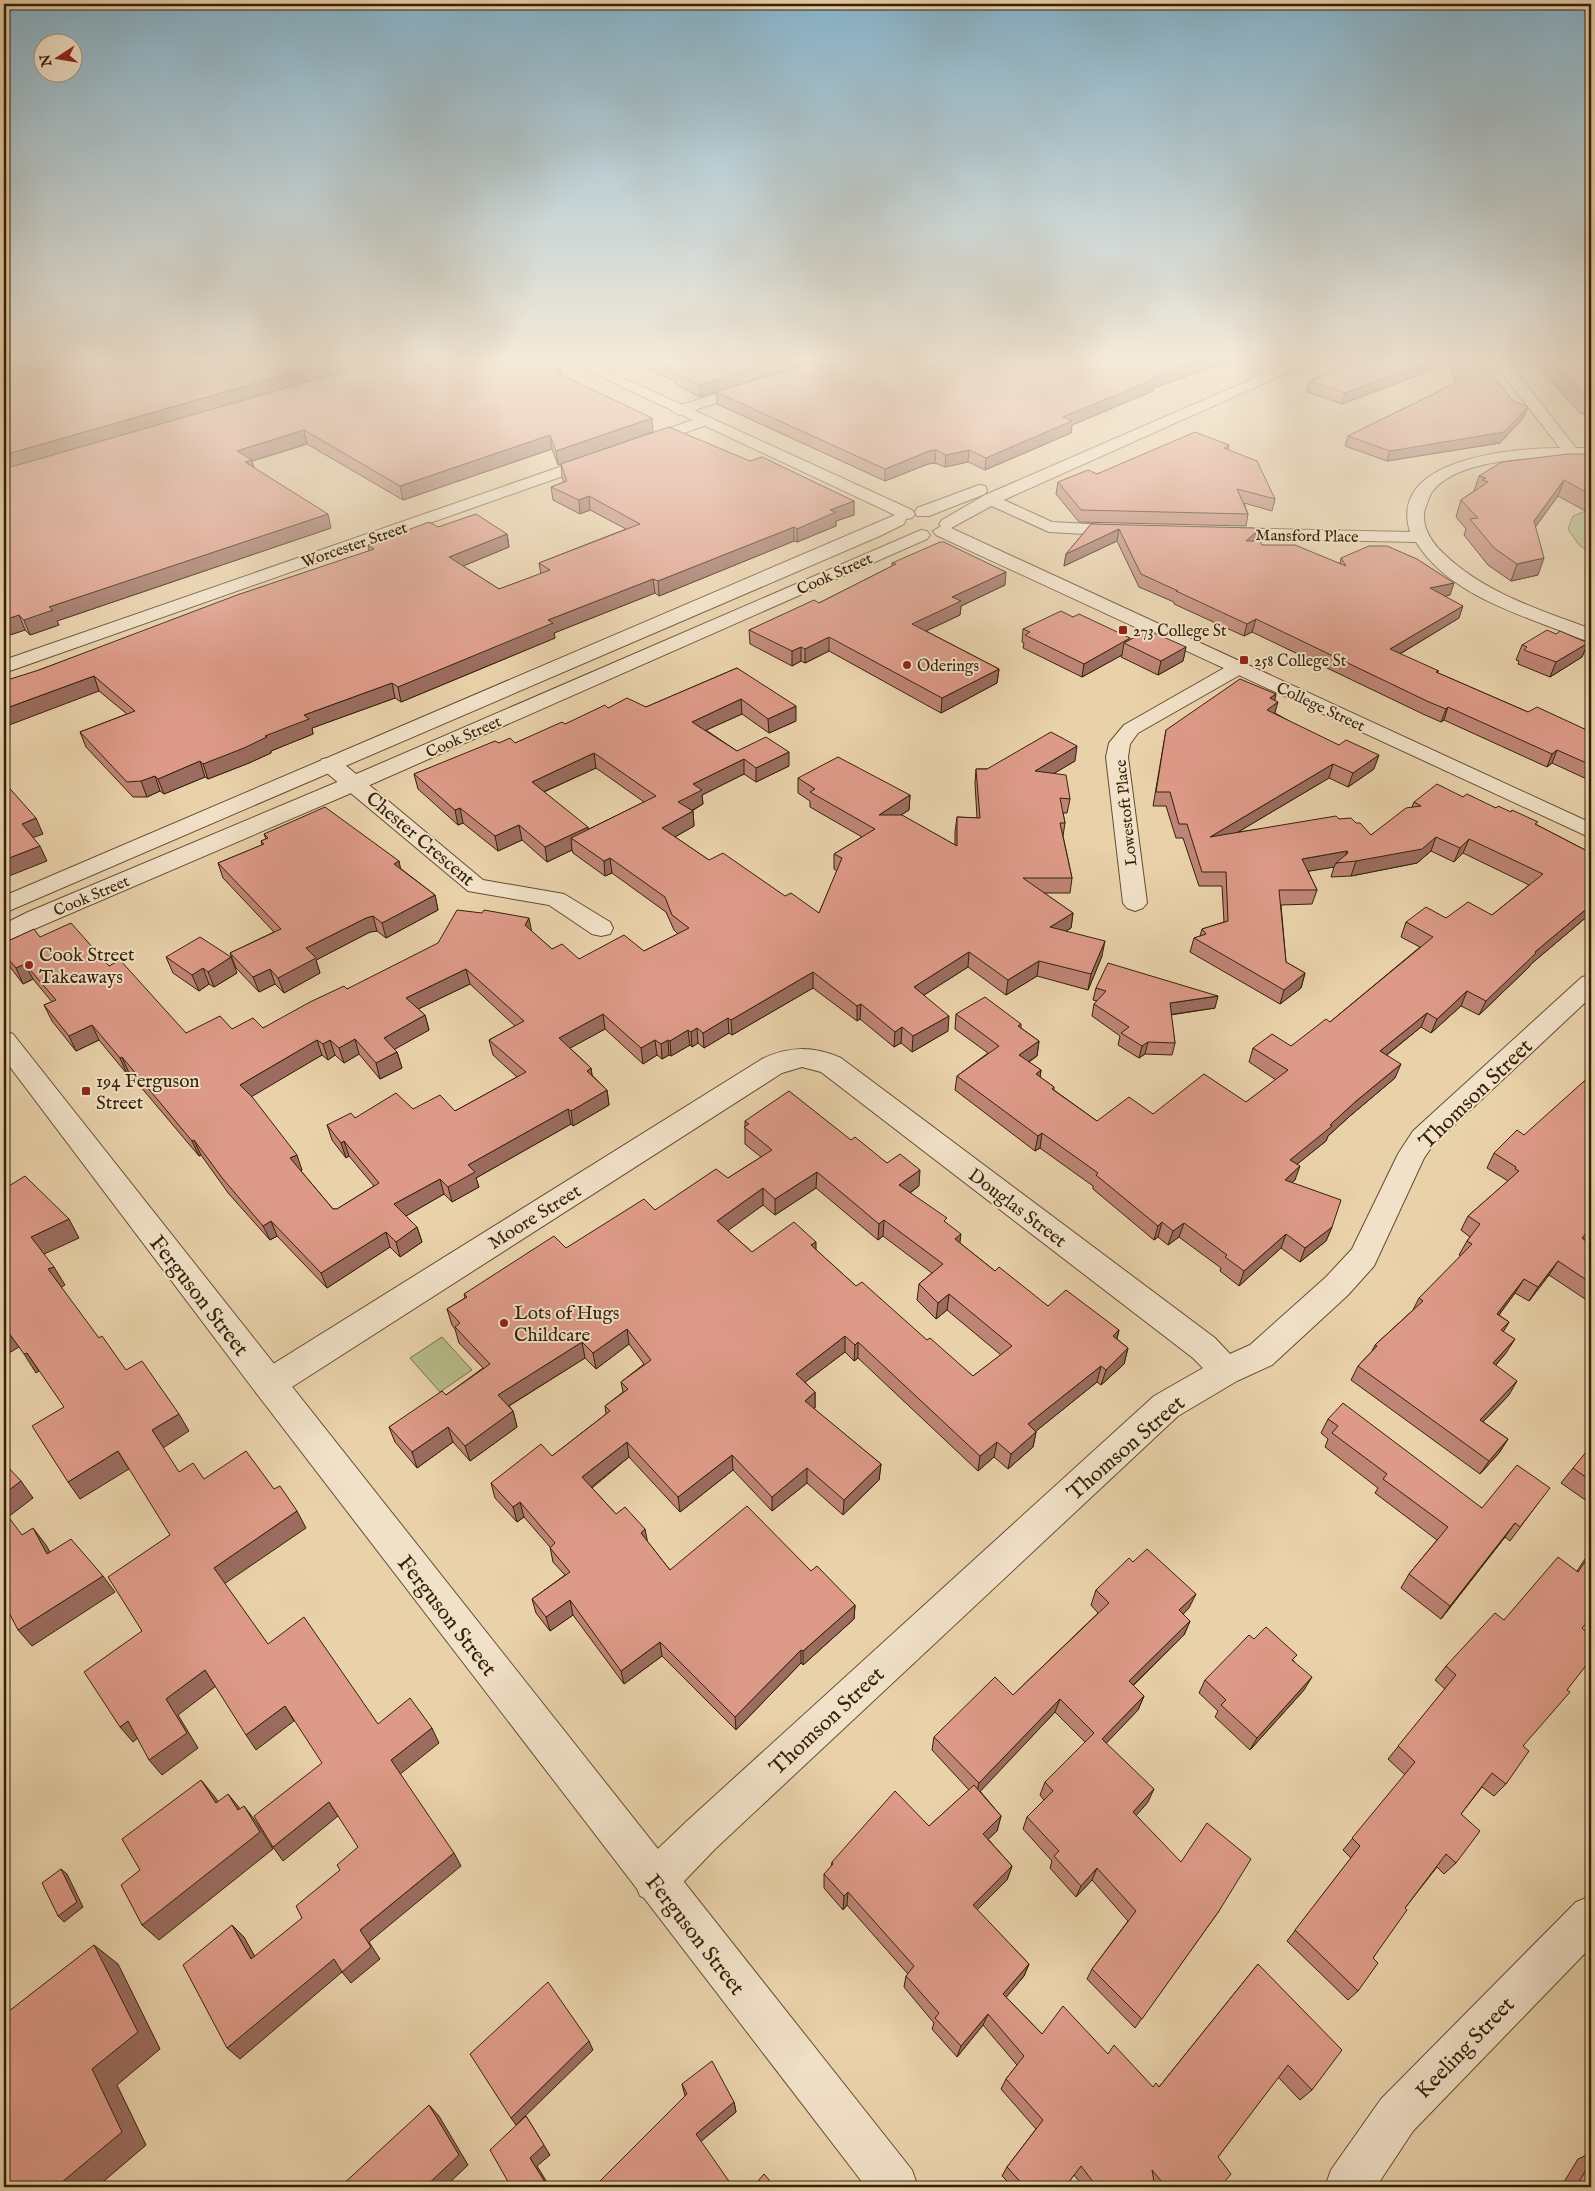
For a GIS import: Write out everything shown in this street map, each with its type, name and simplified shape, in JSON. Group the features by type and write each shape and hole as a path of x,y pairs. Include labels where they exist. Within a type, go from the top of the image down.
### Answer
{"street":[{"name":"Worcester Street","path":"4,667 592,461"},
{"path":"792,461 909,515 943,517 937,530 902,530 909,515"},
{"name":"Cook Street","path":"4,904 909,515 991,492 1058,461"},
{"path":"991,492 1007,492 1077,461"},
{"path":"1483,461 1455,468 1438,477 1422,492 1417,502 1415,514 1420,537 1442,562 1493,596 1591,636"},
{"name":"Cook Street","path":"4,934 37,917 355,783 937,530 991,492"},
{"path":"991,492 1049,528 1136,531"},
{"name":"College Street","path":"937,530 1591,831"},
{"name":"Mansford Place","path":"1205,532 1420,537"},
{"name":"Lowestoft Place","path":"1135,903 1117,757 1120,743 1131,729 1238,668"},
{"name":"Chester Crescent","path":"330,764 476,886 556,899 601,928"},
{"name":"Thomson Street","path":"654,1881 708,1828 1166,1406 1226,1371 1261,1355 1337,1286 1363,1258 1412,1154 1423,1138 1591,983"},
{"name":"Ferguson Street","path":"4,1040 654,1881 895,2187"},
{"name":"Douglas Street","path":"803,1057 821,1060 831,1065 1204,1348 1226,1371"},
{"name":"Moore Street","path":"269,1384 772,1066 788,1058 803,1057"},
{"name":"Keeling Street","path":"1348,2187 1397,2115 1591,1917"}],"green space":[{"path":"1591,509 1591,553 1579,545 1568,529 1573,516"},
{"path":"442,1337 472,1370 440,1392 410,1358"}],"building":[{"path":"31,461 248,461 245,462 328,514 49,607 53,610 24,620 19,615 4,620 4,469"},
{"path":"358,461 473,461 400,486"},
{"path":"569,461 771,461 854,501 830,510 836,512 797,529 794,527 658,581 653,579 548,620 553,623 398,687 392,683 304,715 309,719 265,736 267,737 244,748 203,764 200,761 158,779 155,776 141,781 127,782 80,732 135,711 94,676 4,709 4,681 39,670 237,595 374,549 368,545 429,522 438,527 476,514 507,534 449,557 499,589 550,570 539,563 640,524 589,496 579,500 551,487 567,481 561,464"},
{"path":"868,461 904,461 885,469"},
{"path":"1127,461 1257,461 1275,499 1237,489 1248,514 1081,510 1058,482 1088,470 1097,474"},
{"path":"1591,461 1591,495 1564,480 1534,521 1544,558 1517,564 1494,548 1470,519 1478,518 1461,500 1488,482 1482,480 1486,478 1479,476 1502,462"},
{"path":"1091,524 1254,528 1256,532 1246,541 1260,541 1262,545 1295,545 1346,566 1341,558 1369,546 1387,546 1417,559 1454,583 1430,588 1463,606 1390,649 1439,671 1436,672 1528,712 1537,707 1591,732 1591,765 1557,750 1552,754 1448,707 1446,709 1429,702 1256,619 1247,624 1141,574 1119,529 1066,554"},
{"path":"944,542 1006,572 952,597 961,601 912,624 999,669 942,698 829,637 805,649 801,647 792,651 749,630 814,600 819,603 896,564 892,563"},
{"path":"1061,611 1073,617 1079,614 1130,638 1084,664 1025,635 1030,632 1023,629"},
{"path":"1148,630 1186,647 1161,661 1124,643"},
{"path":"1547,630 1556,634 1560,631 1588,643 1556,662 1524,650 1527,647 1522,645"},
{"path":"737,668 796,706 768,719 741,699 692,722 737,751 766,737 789,752 756,768 744,759 693,784 702,790 678,802 693,811 662,828 709,860 723,853 785,896 791,893 819,913 842,858 834,854 875,829 810,792 815,789 798,778 838,757 910,795 879,815 902,815 957,846 957,817 980,818 976,769 987,769 1051,732 1077,746 1035,771 1066,775 1070,799 1060,798 1065,823 1060,823 1072,878 1023,878 1073,913 1050,927 1105,941 1091,974 1039,961 1008,980 969,952 914,987 949,1016 913,1036 902,1027 895,1032 861,1004 857,1006 813,972 731,1020 728,1018 703,1033 697,1028 691,1032 688,1030 670,1041 668,1040 661,1044 655,1040 641,1048 603,1014 559,1038 591,1068 587,1071 607,1090 571,1111 568,1109 468,1165 475,1172 448,1187 440,1179 394,1204 417,1227 396,1242 386,1232 321,1273 271,1221 263,1226 223,1179 194,1140 192,1141 122,1057 120,1058 92,1025 69,1036 44,1005 56,1000 25,964 16,968 4,954 4,943 34,929 40,937 71,923 109,966 120,960 186,1033 220,1016 232,1029 253,1018 263,1028 310,1002 344,986 347,989 438,943 457,910 482,913 484,910 529,918 525,925 552,949 562,944 579,959 624,935 644,951 689,928 672,915 665,897 610,858 604,861 571,838 656,796 594,753 532,782 588,827 545,847 519,825 495,836 460,808 455,810 414,774 495,741 499,743 510,738 515,743 562,722 565,724 605,705 608,708 627,698 646,707","holes":["466,969 524,1021 489,1040 526,1072 455,1111 440,1095 413,1109 396,1093 355,1118 351,1113 327,1125 341,1143 344,1141 379,1183 337,1209 333,1209 290,1158 297,1155 253,1098 240,1085 317,1040 323,1044 330,1040 339,1048 355,1039 376,1063 397,1052 384,1038 425,1015 406,998"]},
{"path":"1240,679 1276,694 1270,698 1278,702 1267,710 1339,745 1346,740 1379,755 1353,773 1333,764 1210,837 1336,816 1339,819 1351,818 1356,823 1360,823 1371,835 1406,808 1421,806 1414,802 1437,784 1463,797 1467,794 1496,808 1498,806 1511,812 1512,810 1538,822 1535,824 1591,853 1591,905 1535,952 1486,1001 1467,991 1437,1019 1427,1013 1380,1051 1401,1064 1355,1102 1330,1125 1332,1126 1290,1160 1300,1166 1285,1180 1341,1200 1332,1227 1305,1248 1286,1234 1244,1271 1225,1257 1227,1255 1184,1223 1173,1231 1162,1222 1158,1226 1096,1175 1098,1173 1042,1133 1038,1136 957,1076 999,1046 956,1014 985,997 1021,1024 1018,1026 1039,1041 1019,1055 1041,1070 1036,1074 1054,1087 1052,1089 1097,1121 1129,1097 1153,1114 1204,1074 1246,1102 1288,1070 1253,1048 1272,1034 1291,1046 1326,1019 1330,1022 1433,937 1406,922 1426,907 1446,918 1468,902 1492,915 1543,874 1469,839 1460,848 1436,837 1422,849 1356,861 1336,863 1348,853 1347,851 1302,859 1317,890 1279,890 1286,962 1305,973 1284,990 1194,938 1206,934 1202,929 1228,921 1226,872 1202,872 1187,824 1179,824 1170,792 1156,792 1166,730"},
{"path":"4,782 36,818 22,824 40,846 4,860"},
{"path":"325,807 399,861 394,864 435,895 382,923 373,916 366,918 306,948 316,958 278,978 270,969 253,977 230,953 281,929 218,863 264,844 261,841 268,838 264,834"},
{"path":"200,937 231,957 208,972 203,968 192,975 166,957"},
{"path":"1108,963 1218,996 1170,1003 1175,1043 1148,1042 1142,1046 1121,1033 1129,1027 1094,1004 1106,991 1096,988"},
{"path":"1591,1075 1591,1228 1582,1238 1591,1245 1591,1283 1558,1261 1538,1287 1524,1279 1497,1314 1509,1322 1501,1330 1515,1339 1493,1363 1517,1381 1480,1420 1508,1439 1489,1461 1358,1366 1377,1346 1375,1345 1423,1301 1419,1298 1472,1244 1467,1241 1480,1224 1468,1216 1519,1171 1494,1153 1517,1130 1524,1135"},
{"path":"789,1091 851,1140 855,1137 887,1163 900,1154 920,1170 899,1185 947,1218 944,1221 961,1234 955,1239 995,1271 999,1267 1048,1306 1066,1290 1119,1330 1113,1336 1128,1348 1106,1370 1101,1366 1028,1424 1036,1432 1011,1454 997,1442 980,1456 858,1342 855,1345 845,1336 796,1374 815,1392 805,1401 881,1464 844,1500 807,1468 772,1497 732,1455 678,1497 627,1442 582,1477 616,1514 625,1507 645,1529 641,1533 670,1570 747,1506 811,1571 817,1566 855,1605 803,1651 801,1650 735,1717 660,1642 621,1671 570,1600 546,1617 532,1599 570,1572 550,1548 555,1543 520,1502 513,1507 491,1483 541,1444 552,1456 610,1411 605,1406 628,1389 621,1382 651,1360 627,1329 593,1353 582,1342 498,1395 513,1411 465,1446 448,1427 412,1452 389,1427 442,1391 446,1395 490,1364 455,1327 460,1323 447,1309 467,1297 464,1294 554,1236 566,1248 644,1199 655,1210 716,1169 728,1178 772,1150 744,1127 749,1124 745,1121","holes":["817,1172 879,1224 884,1220 943,1264 919,1284 938,1303 949,1294 1012,1346 973,1376 930,1338 927,1340 862,1282 856,1286 811,1245 816,1242 794,1222 752,1252 717,1221 763,1188 775,1199"]},
{"path":"25,1176 69,1219 31,1237 54,1267 48,1269 99,1338 102,1336 126,1370 142,1361 179,1414 152,1430 179,1472 193,1463 204,1479 246,1451 274,1489 280,1486 297,1511 214,1568 268,1644 304,1617 378,1724 410,1698 432,1728 391,1760 454,1853 360,1930 371,1947 342,1972 334,1959 227,2048 183,1965 232,1925 251,1959 302,1918 296,1906 340,1870 337,1865 358,1847 329,1802 273,1847 254,1816 322,1763 285,1706 246,1735 205,1670 166,1699 187,1733 149,1760 128,1721 120,1727 84,1672 142,1631 108,1577 170,1535 118,1451 68,1482 32,1426 64,1407 27,1353 24,1354 6,1329 4,1330 4,1189"},
{"path":"1343,1403 1482,1508 1517,1465 1550,1488 1520,1527 1515,1523 1450,1606 1409,1574 1448,1527 1383,1479 1387,1474 1332,1433 1338,1426 1328,1419"},
{"path":"1587,1451 1591,1454 1591,1481 1573,1468"},
{"path":"4,1465 21,1481 4,1494"},
{"path":"4,1511 22,1535 33,1528 47,1554 71,1539 103,1576 18,1630 4,1603"},
{"path":"1147,1549 1196,1594 1179,1610 1190,1621 1129,1681 1144,1696 1102,1739 1154,1789 1133,1812 1181,1862 1207,1823 1251,1859 1219,1911 1142,2019 1092,1969 1136,1911 1097,1868 1081,1886 1054,1856 1059,1851 1027,1817 1053,1791 1045,1782 1094,1733 1060,1699 979,1783 934,1737 995,1677 1013,1695 1109,1603 1096,1590 1129,1558 1133,1562"},
{"path":"1591,1553 1591,1618 1582,1628 1591,1636 1591,1659 1567,1690 1570,1692 1523,1746 1529,1751 1506,1784 1492,1773 1461,1814 1480,1831 1456,1863 1446,1854 1405,1908 1407,1910 1373,1958 1378,1963 1358,1991 1295,1930 1360,1846 1352,1838 1415,1762 1398,1746 1456,1675 1446,1666 1495,1613 1504,1620 1558,1557 1578,1572"},
{"path":"1266,1627 1297,1655 1292,1660 1312,1677 1257,1738 1221,1705 1226,1700 1205,1680 1249,1635 1254,1639"},
{"path":"201,1780 216,1803 228,1794 238,1810 244,1806 260,1832 142,1925 121,1885 140,1870 122,1839"},
{"path":"974,1785 1001,1816 983,1834 1012,1866 973,1905 1029,1964 1003,1994 1042,2034 1063,2006 1108,2054 1114,2045 1153,2087 1156,2083 1159,2087 1258,1964 1342,2050 1312,2090 1288,2065 1218,2157 1231,2174 1220,2187 1166,2187 1152,2170 1155,2187 1097,2187 1081,2166 1065,2187 1025,2187 1007,2167 1043,2120 1006,2079 1024,2056 988,2014 961,2046 935,2018 939,2013 906,1976 914,1966 848,1892 844,1896 824,1874 833,1864 832,1862 895,1791 929,1826"},
{"path":"61,1869 77,1902 58,1916 42,1883"},
{"path":"94,1945 138,2032 92,2069 122,2132 56,2187 4,2187 4,2015"},
{"path":"548,1982 589,2041 511,2118 470,2054"},
{"path":"712,2061 734,2102 696,2134 733,2187 594,2187 687,2094 682,2084"},
{"path":"429,2105 459,2155 425,2187 340,2187"},
{"path":"526,2116 544,2145 530,2158 548,2187 511,2187 490,2150"},
{"path":"1591,2161 1591,2187 1576,2187"},
{"path":"764,2174 775,2187 753,2187"}],"place":[{"name":"273 College St","path":"1123,630"},
{"name":"258 College St","path":"1244,660"},
{"name":"Oderings","path":"907,665"},
{"name":"Cook Street Takeaways","path":"29,965"},
{"name":"194 Ferguson Street","path":"86,1091"},
{"name":"Lots of Hugs Childcare","path":"504,1323"}]}
